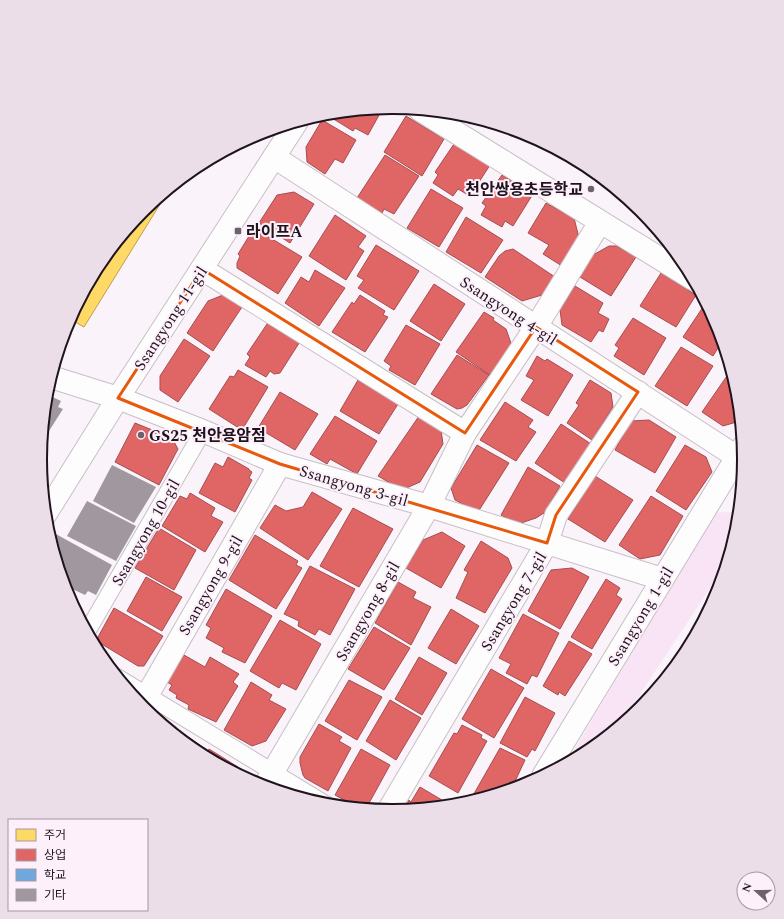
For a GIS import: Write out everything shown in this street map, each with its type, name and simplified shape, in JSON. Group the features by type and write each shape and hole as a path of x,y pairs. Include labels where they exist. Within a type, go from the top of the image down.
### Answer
{"street":[{"path":"430,116 681,272"},
{"name":"Ssangyong 11-gil","path":"50,508 118,398 291,130"},
{"name":"Ssangyong 4-gil","path":"274,157 536,327 737,453"},
{"name":"Ssangyong 8-gil","path":"268,780 429,506 465,433 536,327 600,222"},
{"path":"202,269 465,433"},
{"name":"Ssangyong 3-gil","path":"57,379 118,398 203,431 280,464 429,506 662,579"},
{"name":"Ssangyong 7-gil","path":"392,804 547,543 556,516 638,392"},
{"name":"Ssangyong 10-gil","path":"90,626 203,431"},
{"name":"Ssangyong 1-gil","path":"548,767 662,579 737,462"},
{"name":"Ssangyong 9-gil","path":"145,700 280,464"},
{"path":"150,705 268,780 286,787"}],"highlighted area":[{"path":"202,269 465,433 536,327 638,392 556,515 547,543 280,464 118,398"}],"shaded area":[{"path":"733,511 725,549 716,579 631,708 602,733 573,752 714,513"}],"building: 주거":[{"path":"159,205 84,327 75,322 93,287 118,249"}],"building: 상업":[{"path":"379,115 368,135 355,128 353,131 334,119"},
{"path":"406,116 444,139 422,176 384,152"},
{"path":"324,121 356,140 343,163 335,159 325,174 307,162 306,147 321,122"},
{"path":"454,144 490,165 470,196 458,189 453,196 433,183 438,175 435,172"},
{"path":"385,155 419,176 394,214 384,209 382,213 357,198"},
{"path":"502,175 533,194 513,226 505,221 502,227 481,215 486,206 482,203"},
{"path":"431,189 463,208 439,247 407,228"},
{"path":"294,192 314,204 290,243 259,223 277,195"},
{"path":"546,203 574,218 579,238 562,266 543,254 549,245 528,233"},
{"path":"335,215 366,236 358,247 364,251 346,280 309,256"},
{"path":"466,217 503,240 481,273 446,252"},
{"path":"254,228 302,257 278,294 237,268 237,263 240,256 238,254"},
{"path":"376,245 419,271 394,310 358,288 364,280 357,276"},
{"path":"609,246 617,246 636,257 611,296 580,277 593,255"},
{"path":"513,249 555,277 542,295 522,301 485,277 499,256 505,251"},
{"path":"315,270 345,288 319,326 285,303 301,277 309,282"},
{"path":"661,273 695,296 676,327 640,306"},
{"path":"434,284 465,304 441,341 410,321"},
{"path":"575,286 603,303 598,313 609,319 603,332 599,330 591,342 562,325 560,310"},
{"path":"223,295 242,307 213,351 187,333 208,301"},
{"path":"360,295 385,311 383,315 388,317 365,352 332,332 352,302 354,304"},
{"path":"702,309 711,327 719,348 713,356 683,337"},
{"path":"484,312 494,318 493,320 506,329 512,346 490,375 456,352"},
{"path":"633,318 666,338 644,375 614,356 619,348 615,345"},
{"path":"269,321 301,340 280,373 274,374 270,371 266,377 245,365 250,357 247,354"},
{"path":"406,325 440,344 415,385 389,370 391,366 384,361"},
{"path":"184,339 210,356 178,402 160,390 160,376"},
{"path":"681,347 713,366 687,406 655,386"},
{"path":"457,355 489,375 467,405 457,409 431,394"},
{"path":"537,356 545,361 547,359 573,375 548,416 521,400 534,380 526,376"},
{"path":"238,370 268,387 242,430 209,409 230,376 234,377"},
{"path":"727,377 735,423 723,426 702,412"},
{"path":"358,380 398,404 379,434 340,411"},
{"path":"590,380 611,393 613,407 592,440 567,423 579,405 576,403"},
{"path":"280,392 318,414 295,450 258,428"},
{"path":"505,402 533,420 528,427 536,432 516,461 480,440"},
{"path":"335,416 377,441 357,474 330,459 327,464 310,454"},
{"path":"419,416 441,430 443,444 420,482 402,490 378,476"},
{"path":"649,420 676,437 655,473 615,450 631,421"},
{"path":"135,423 172,438 178,449 159,485 115,462"},
{"path":"561,424 591,444 565,483 535,463"},
{"path":"477,445 509,463 478,512 455,500 451,488"},
{"path":"685,445 706,457 712,472 686,510 656,491"},
{"path":"228,457 252,472 249,478 252,480 235,512 199,493 215,463 223,467"},
{"path":"528,467 560,486 544,513 536,518 518,524 501,515"},
{"path":"595,476 633,500 605,542 568,519"},
{"path":"312,492 342,509 308,560 260,528 275,505 286,511 303,507"},
{"path":"190,493 215,508 211,516 223,522 205,552 162,526 180,496 187,499"},
{"path":"651,496 683,516 660,555 640,559 619,545"},
{"path":"353,508 393,529 359,587 320,566"},
{"path":"159,528 196,550 174,590 135,568"},
{"path":"442,532 465,546 441,588 406,568 423,540"},
{"path":"255,535 298,561 296,565 302,568 276,609 229,580"},
{"path":"481,541 508,558 512,568 485,613 456,598 468,572 464,570"},
{"path":"310,566 355,589 330,635 319,629 315,635 298,626 299,621 284,614"},
{"path":"572,568 589,577 560,629 528,611 551,570"},
{"path":"146,577 182,597 162,631 127,611"},
{"path":"606,579 620,588 616,595 622,599 592,649 571,637"},
{"path":"398,582 416,592 413,598 431,607 411,645 375,623"},
{"path":"226,589 272,616 245,663 222,652 224,648 206,638 211,628 206,625"},
{"path":"114,608 163,636 144,666 138,666 100,643 98,637"},
{"path":"451,609 479,626 456,664 428,648"},
{"path":"523,614 559,633 537,677 532,675 527,684 506,673 511,664 499,658"},
{"path":"280,620 321,644 296,690 282,683 279,688 250,671"},
{"path":"374,627 410,648 384,690 348,669"},
{"path":"569,641 592,654 565,696 559,692 558,695 543,686"},
{"path":"184,655 205,667 210,657 239,674 233,682 238,686 216,722 188,709 189,705 176,698 177,695 169,690 172,685 167,682"},
{"path":"419,657 447,673 422,715 395,699"},
{"path":"491,669 524,688 494,738 462,719"},
{"path":"349,680 382,697 357,740 325,721"},
{"path":"251,682 272,695 269,700 286,709 266,741 252,746 224,730"},
{"path":"525,697 555,713 535,751 532,749 527,757 500,743"},
{"path":"390,700 421,718 396,760 366,741"},
{"path":"319,724 342,737 339,741 351,748 328,791 305,778 300,763 300,757"},
{"path":"462,725 482,735 481,738 487,741 458,793 429,776 454,733 457,734"},
{"path":"500,748 525,760 515,781 473,795"},
{"path":"209,749 239,769 219,758 208,751"},
{"path":"361,749 390,765 369,804 348,802 335,795"},
{"path":"420,787 443,801 407,804 409,800 411,802"}],"building: 기타":[{"path":"53,397 61,401 58,407 63,409 48,432"},
{"path":"112,465 156,487 134,523 93,501"},
{"path":"87,501 136,526 116,561 67,536"},
{"path":"56,534 112,565 96,595 88,591 85,595 72,589 65,570"}],"place":[{"name":"천안쌍용초등학교","path":"591,189"},
{"name":"라이프A","path":"238,231"},
{"name":"GS25 천안용암점","path":"141,435"}]}
